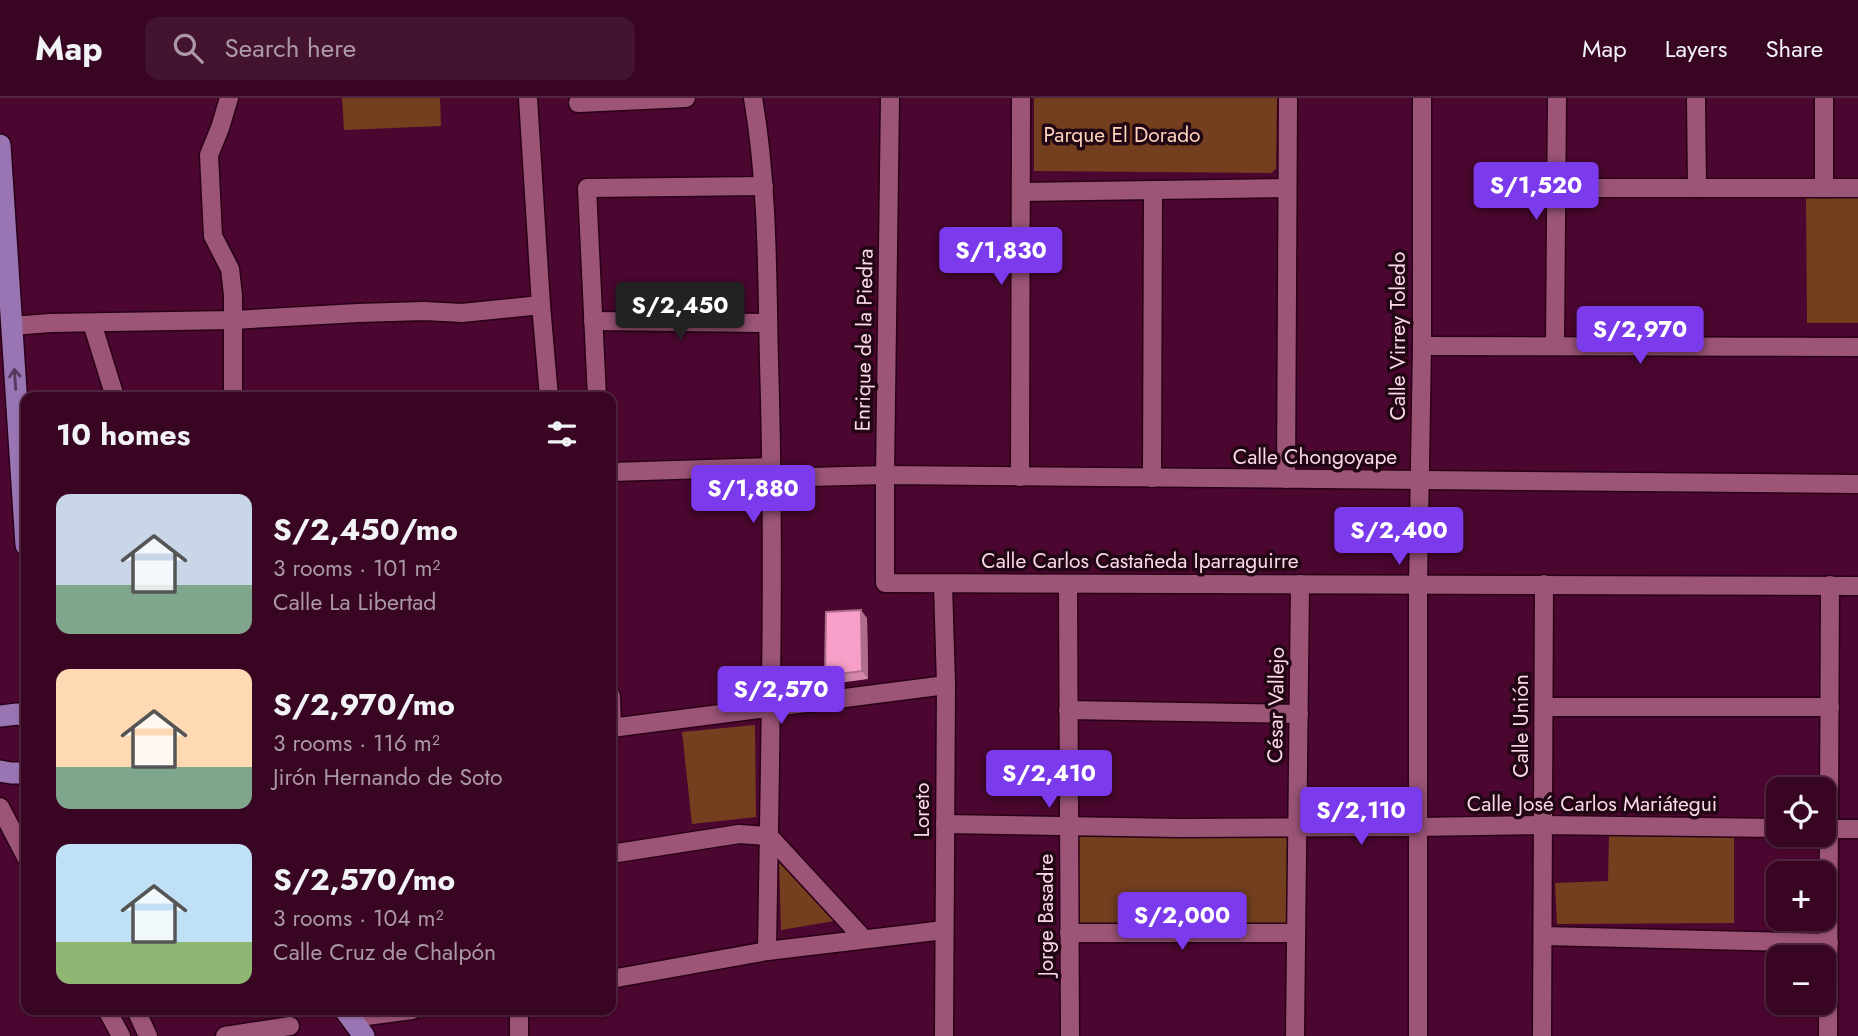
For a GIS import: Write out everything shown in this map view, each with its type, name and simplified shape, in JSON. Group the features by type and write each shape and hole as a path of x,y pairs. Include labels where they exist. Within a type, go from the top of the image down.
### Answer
{"main road":[{"path":"0,145 21,459"},
{"path":"0,716 21,715"},
{"path":"0,771 21,773"},
{"path":"349,1015 364,1036"}],"street":[{"path":"229,98 208,155 214,236 230,269 233,392"},
{"path":"528,98 549,392"},
{"path":"578,103 686,98"},
{"path":"753,98 764,186 772,473 767,951"},
{"name":"Enrique de la Piedra","path":"885,583 890,98"},
{"path":"1020,477 1021,98"},
{"path":"1286,479 1288,98"},
{"name":"Calle Virrey Toledo","path":"1419,1036 1418,584 1422,98"},
{"path":"1555,346 1557,98"},
{"path":"1696,98 1697,188"},
{"path":"1824,98 1824,188"},
{"path":"597,392 587,188 764,186"},
{"path":"1021,192 1287,188"},
{"path":"1556,188 1858,188"},
{"path":"1152,478 1153,190"},
{"path":"12,326 233,320 358,313 463,313 541,304"},
{"path":"593,321 768,323"},
{"path":"92,323 113,392"},
{"path":"1422,346 1858,347"},
{"name":"Calle Chongoyape","path":"616,472 1858,484"},
{"name":"Calle Carlos Castañeda Iparraguirre","path":"885,583 1858,586"},
{"name":"Loreto","path":"943,584 946,685 944,1036"},
{"name":"Jorge Basadre","path":"1068,584 1070,1036"},
{"name":"César Vallejo","path":"1296,1036 1300,584"},
{"name":"Calle Unión","path":"1542,1036 1544,584"},
{"path":"1828,777 1830,585"},
{"path":"616,727 946,685"},
{"path":"1544,707 1830,706"},
{"path":"1068,710 1299,715"},
{"path":"0,808 21,848"},
{"name":"Calle José Carlos Mariátegui","path":"945,824 1178,828 1543,825 1766,828"},
{"path":"1836,829 1858,829"},
{"path":"616,853 739,834 769,836 864,939"},
{"path":"1826,847 1828,1036"},
{"path":"616,978 767,951 944,930"},
{"path":"1069,933 1296,933"},
{"path":"1543,936 1829,943"},
{"path":"110,1015 121,1036"},
{"path":"138,1015 148,1036"},
{"path":"519,1015 519,1036"},
{"path":"225,1036 290,1024"}],"green space":[{"path":"342,98 440,98 441,126 344,130"},
{"name":"Parque El Dorado","path":"1034,98 1277,98 1276,169 1271,173 1034,171"},
{"path":"1806,197 1858,197 1858,323 1807,323"},
{"path":"755,725 756,817 692,824 682,732"},
{"path":"1075,833 1291,836 1290,930 1075,931"},
{"path":"1609,836 1734,836 1734,923 1557,924 1555,883 1608,881"},
{"path":"782,860 840,920 781,930 779,862"}],"building":[{"path":"861,610 862,671 825,676 826,612"}]}
